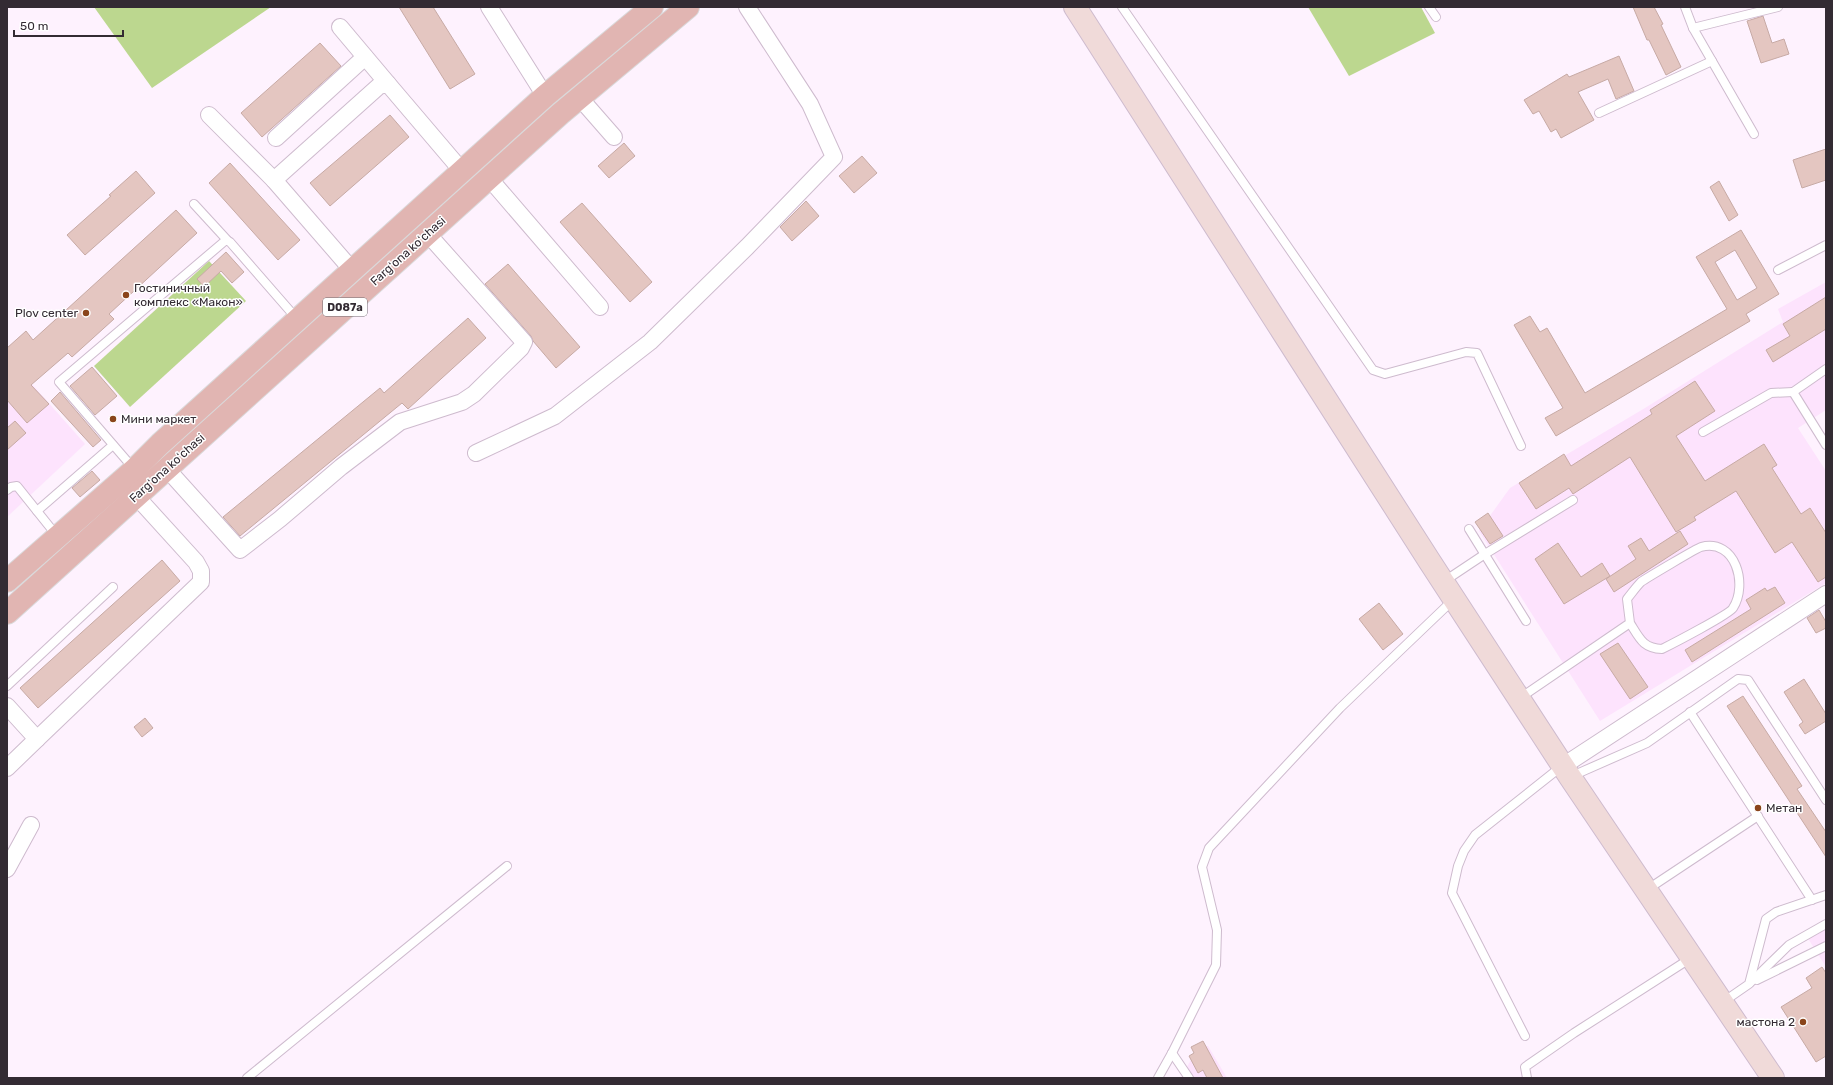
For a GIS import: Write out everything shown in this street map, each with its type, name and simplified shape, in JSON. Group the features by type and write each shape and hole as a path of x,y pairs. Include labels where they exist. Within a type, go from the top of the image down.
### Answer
{"main road":[{"name":"Fargʻona koʻchasi","path":"10,579 135,469 160,444 297,319 545,96 652,7"},
{"name":"Fargʻona koʻchasi","path":"7,613 580,97 688,7"},
{"path":"1075,7 1448,591 1566,771 1773,1078"},
{"path":"10,579 29,593"}],"street":[{"path":"489,7 545,96"},
{"path":"476,454 555,416 650,342 747,247 834,157 810,104 747,7"},
{"path":"340,27 462,171"},
{"path":"276,138 365,57"},
{"path":"274,180 379,86 388,84"},
{"path":"580,97 614,137"},
{"path":"209,115 274,180 352,270"},
{"path":"489,178 600,307"},
{"path":"167,468 240,550 280,519 341,467 400,422 462,402 474,394 521,348 524,342 428,233"},
{"path":"7,768 201,582 201,571 196,562 136,496"},
{"path":"1566,771 1826,594"},
{"path":"7,706 37,738"},
{"path":"7,869 31,826"}],"lane":[{"path":"1122,7 1373,370 1385,374 1466,352 1477,353 1521,446"},
{"path":"1429,7 1436,18"},
{"path":"1685,7 1692,28 1754,134"},
{"path":"1692,28 1778,7"},
{"path":"1599,113 1712,61"},
{"path":"194,204 228,240 297,319"},
{"path":"135,469 59,382 222,242 228,240"},
{"path":"1778,270 1826,245"},
{"path":"1703,432 1771,393 1793,392 1826,369"},
{"path":"1793,392 1826,445"},
{"path":"37,511 113,445"},
{"path":"7,490 11,487 17,486 57,537"},
{"path":"1158,1078 1216,966 1217,930 1202,867 1209,848 1448,591 1485,554 1572,500"},
{"path":"1469,529 1526,621"},
{"path":"1701,547 1717,547 1730,553 1740,577 1739,594 1733,610 1662,649 1650,648 1640,640 1630,623 1627,599 1641,582 1701,547"},
{"path":"7,686 113,587"},
{"path":"1519,699 1630,623"},
{"path":"1525,1036 1452,893 1458,866 1474,834 1566,771 1647,743 1738,679 1748,680 1826,800"},
{"path":"1690,712 1812,900"},
{"path":"1647,890 1758,816"},
{"path":"247,1078 507,866"},
{"path":"1749,984 1766,919 1776,912 1826,895"},
{"path":"1749,984 1789,945 1826,924"},
{"path":"1723,1002 1749,984 1826,946"},
{"path":"1526,1078 1525,1067 1574,1032 1692,957"},
{"path":"1172,1053 1189,1078"}],"shaded area":[{"path":"1826,282 1826,410 1798,428 1826,471 1826,583 1600,721 1479,531 1510,488 1645,408 1783,322 1778,309"},
{"path":"7,356 85,444 7,517"},
{"path":"1826,928 1826,967 1807,937"},
{"path":"1199,1045 1208,1046 1227,1078 1181,1078"}],"green space":[{"path":"94,7 271,7 152,88"},
{"path":"1308,7 1421,7 1435,33 1349,76"},
{"path":"209,261 246,301 130,407 94,366"}],"building":[{"path":"399,7 433,7 475,74 450,89"},
{"path":"1633,7 1654,7 1663,24 1661,25 1681,67 1666,75 1649,40 1647,40"},
{"path":"1763,16 1772,43 1784,39 1789,54 1761,63 1747,21"},
{"path":"320,43 341,66 262,137 241,113"},
{"path":"1619,56 1634,91 1616,99 1608,79 1578,92 1594,120 1561,138 1556,129 1551,132 1539,111 1533,114 1524,100 1567,74 1569,77"},
{"path":"390,115 409,137 330,206 310,183"},
{"path":"624,143 635,156 609,178 598,166"},
{"path":"1826,149 1826,180 1802,188 1793,160"},
{"path":"862,156 877,173 854,193 839,176"},
{"path":"230,163 300,240 278,260 209,183"},
{"path":"136,171 155,193 85,255 67,235 111,196 109,195"},
{"path":"1719,181 1738,215 1729,221 1710,187"},
{"path":"806,201 819,216 792,241 780,227"},
{"path":"582,203 652,282 630,302 560,222"},
{"path":"176,210 197,233 109,314 114,319 72,357 68,353 31,385 49,404 27,423 7,400 7,348 26,331 33,340"},
{"path":"1741,230 1779,294 1746,314 1750,321 1556,436 1545,418 1563,408 1514,325 1530,316 1540,332 1547,328 1585,393 1727,309 1696,257","holes":["1735,250 1757,288 1737,300 1715,262"]},
{"path":"226,252 244,272 232,283 221,271 204,287 197,279"},
{"path":"508,264 580,347 556,368 533,341 531,336 485,284"},
{"path":"1826,297 1826,329 1773,362 1766,350 1790,336 1783,324"},
{"path":"468,318 486,338 408,409 402,403 240,536 223,517 380,388 384,393"},
{"path":"92,367 117,396 95,415 70,386"},
{"path":"1695,381 1715,411 1676,436 1705,481 1764,444 1777,465 1772,468 1801,514 1810,508 1826,533 1826,577 1818,582 1792,542 1775,553 1736,491 1694,517 1696,520 1676,532 1630,457 1573,494 1569,488 1536,509 1519,483 1564,454 1571,466 1652,414 1650,410"},
{"path":"60,392 101,440 93,447 51,401"},
{"path":"15,421 26,433 7,450 7,428"},
{"path":"92,471 100,480 80,497 72,488"},
{"path":"1488,513 1503,536 1490,544 1475,522"},
{"path":"1680,531 1688,544 1614,592 1606,579 1636,559 1628,546 1641,538 1649,551"},
{"path":"1558,543 1581,577 1602,563 1610,576 1564,604 1535,559"},
{"path":"162,560 180,581 38,708 20,688"},
{"path":"1775,587 1785,603 1692,662 1685,650 1751,609 1746,600 1765,588 1767,591"},
{"path":"1379,603 1403,634 1383,650 1359,619"},
{"path":"1819,610 1826,622 1826,628 1816,633 1807,618"},
{"path":"1618,643 1648,687 1630,699 1600,654"},
{"path":"1804,679 1826,714 1826,721 1805,734 1799,725 1803,722 1784,692"},
{"path":"1743,696 1802,786 1797,789 1826,832 1826,857 1727,706"},
{"path":"145,718 153,728 142,737 134,727"},
{"path":"1822,967 1826,973 1826,1056 1816,1062 1781,1007 1812,988 1806,978"},
{"path":"1203,1041 1223,1078 1207,1078 1203,1070 1198,1073 1189,1056 1194,1053 1191,1047"}],"place":[{"name":"Гостиничный комплекс «Макон»","path":"126,295"},
{"name":"Plov center","path":"86,313"},
{"name":"Мини маркет","path":"113,419"},
{"name":"Метан","path":"1758,808"},
{"name":"мастона 2","path":"1803,1022"}]}
